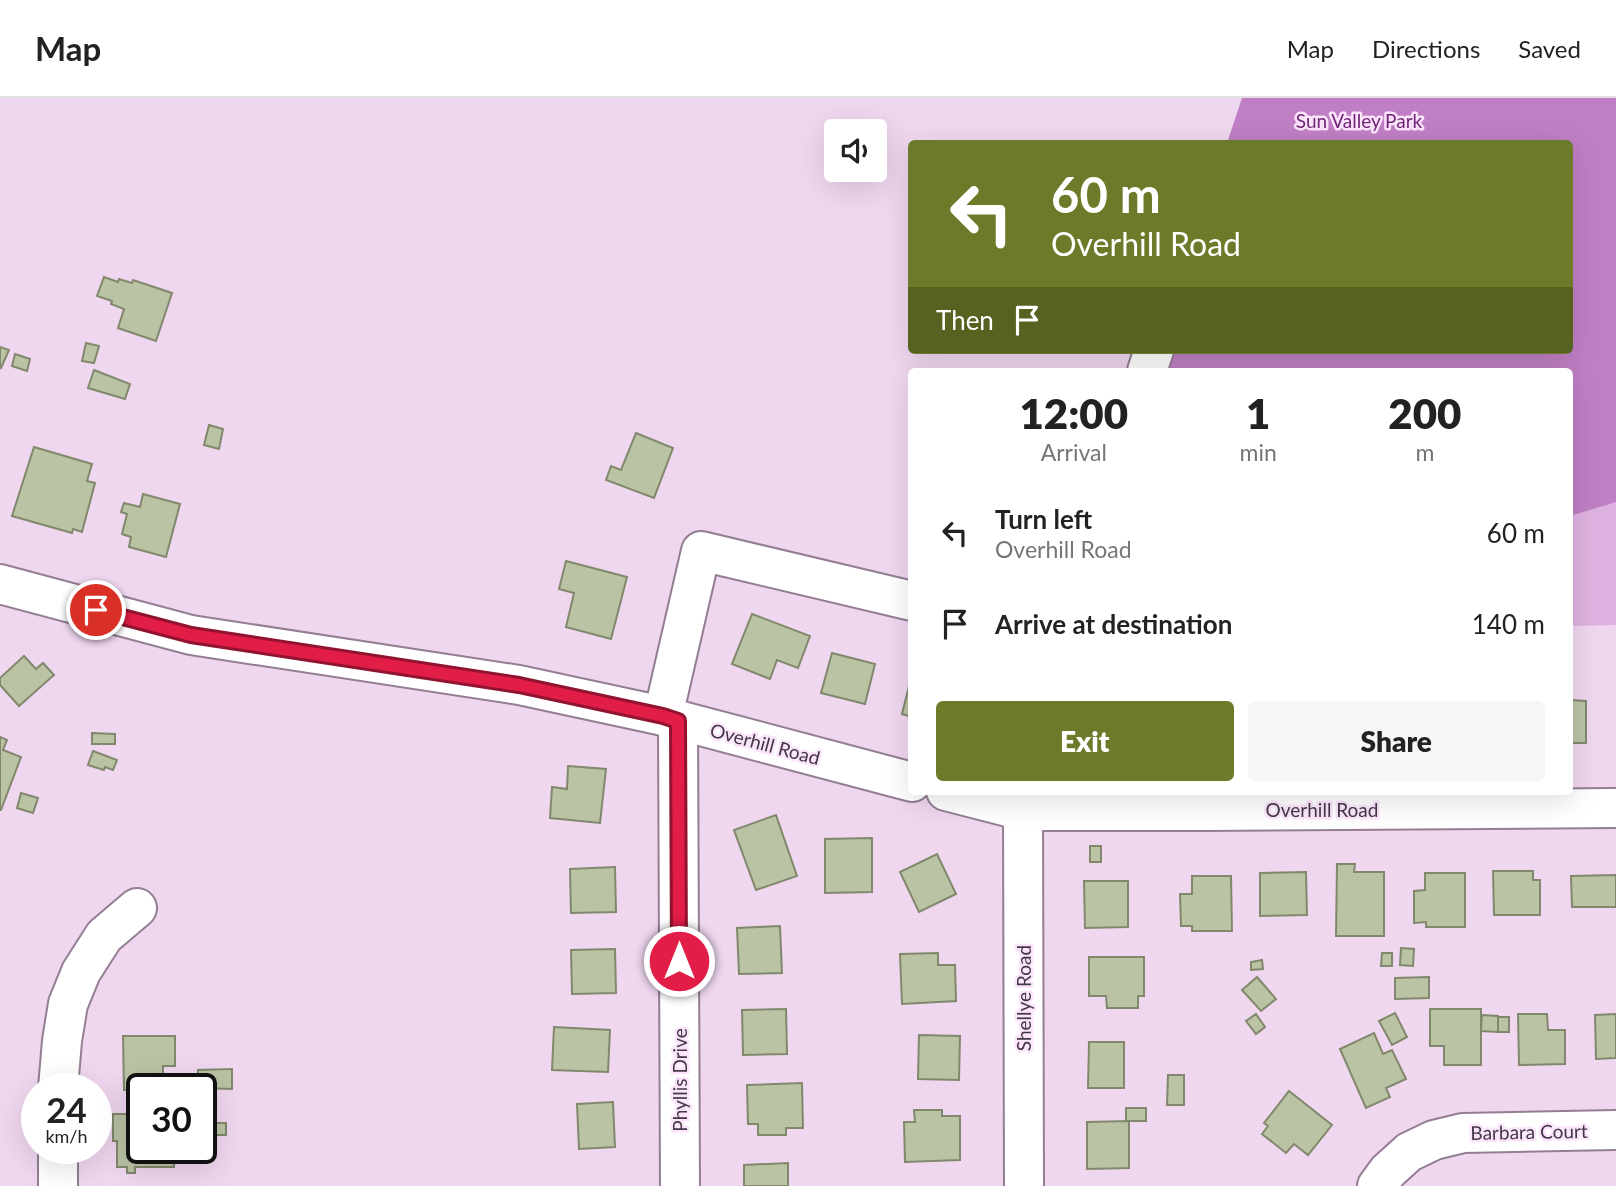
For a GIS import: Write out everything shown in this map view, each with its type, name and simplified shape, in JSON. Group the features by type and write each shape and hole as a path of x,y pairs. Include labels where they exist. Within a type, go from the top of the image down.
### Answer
{"street":[{"name":"Phyllis Drive","path":"680,1186 671,718 701,551 908,600"},
{"name":"Overhill Road","path":"0,584 191,635 519,685 671,718 908,781"},
{"name":"Overhill Road","path":"961,795 1023,811 1616,808"},
{"name":"Shellye Road","path":"1023,811 1024,1186"},
{"path":"59,1073 68,1004 81,972 104,936 137,908"},
{"name":"Barbara Court","path":"1377,1186 1388,1171 1409,1152 1433,1140 1463,1133 1616,1130"},
{"path":"58,1164 58,1186"}],"shaded area":[{"path":"1616,163 1616,625 1573,626 1573,368 1570,368 1570,354 1573,354 1573,338"}],"green space":[{"name":"Sun Valley Park","path":"1242,98 1616,98 1616,502 1573,515 1573,368 1154,368 1159,354 1573,354 1573,140 1228,140"}],"building":[{"path":"104,277 118,282 119,279 132,283 133,280 172,293 156,341 118,328 124,309 97,296"},
{"path":"86,343 99,346 94,363 82,361"},
{"path":"0,347 9,350 1,368 0,367"},
{"path":"15,354 30,359 27,371 12,366"},
{"path":"94,370 130,384 125,399 88,388"},
{"path":"209,425 223,429 219,449 204,445"},
{"path":"636,433 673,448 654,498 606,480 611,466 621,470"},
{"path":"34,447 92,464 87,481 95,483 82,532 73,529 72,533 12,516"},
{"path":"143,494 180,504 166,557 129,547 131,537 122,534 127,514 121,512 124,503 140,507"},
{"path":"566,561 627,577 611,639 566,627 574,593 559,589"},
{"path":"752,614 810,636 798,668 777,660 770,679 732,664"},
{"path":"832,653 875,664 865,704 821,693"},
{"path":"24,656 36,669 43,663 54,675 19,706 0,685 0,678"},
{"path":"908,690 908,716 902,714"},
{"path":"1573,700 1586,701 1586,743 1573,743"},
{"path":"92,733 115,734 115,744 92,744"},
{"path":"0,737 7,740 3,750 21,757 1,810 0,810"},
{"path":"93,751 117,760 113,770 88,765"},
{"path":"568,766 606,769 600,823 550,818 552,787 567,789"},
{"path":"21,793 38,798 33,813 17,808"},
{"path":"776,815 797,876 756,890 734,830"},
{"path":"872,838 872,892 825,893 825,839"},
{"path":"1090,846 1101,846 1101,862 1090,862"},
{"path":"937,854 956,894 919,912 900,872"},
{"path":"1337,864 1355,864 1354,872 1384,872 1384,936 1336,936"},
{"path":"615,867 616,912 571,913 570,869"},
{"path":"1493,871 1533,871 1533,880 1540,880 1540,915 1494,915"},
{"path":"1306,872 1307,915 1260,916 1260,873"},
{"path":"1425,873 1465,873 1465,927 1426,927 1426,922 1414,923 1414,891 1425,890"},
{"path":"1616,875 1616,907 1572,907 1571,876"},
{"path":"1192,876 1231,876 1232,931 1192,931 1192,926 1181,926 1180,894 1192,894"},
{"path":"1084,881 1128,881 1128,927 1085,928"},
{"path":"780,926 782,973 739,974 737,928"},
{"path":"1401,948 1414,949 1413,966 1400,965"},
{"path":"615,949 616,993 572,994 571,950"},
{"path":"938,953 938,965 955,965 956,1001 902,1004 900,954"},
{"path":"1382,953 1392,953 1392,966 1381,966"},
{"path":"1089,957 1144,957 1144,996 1138,996 1138,1008 1107,1008 1106,996 1089,996"},
{"path":"1262,960 1263,969 1251,970 1251,962"},
{"path":"1257,977 1276,999 1261,1011 1242,990"},
{"path":"1429,977 1429,998 1395,999 1395,978"},
{"path":"786,1009 787,1054 743,1055 742,1010"},
{"path":"1430,1009 1481,1009 1481,1065 1444,1065 1444,1046 1430,1046"},
{"path":"1395,1013 1407,1037 1392,1045 1379,1021"},
{"path":"1256,1014 1265,1027 1256,1034 1246,1021"},
{"path":"1518,1014 1547,1014 1548,1030 1565,1030 1565,1064 1519,1065"},
{"path":"1616,1014 1616,1058 1596,1059 1595,1015"},
{"path":"1482,1015 1498,1016 1498,1032 1481,1031"},
{"path":"1498,1017 1509,1017 1509,1032 1498,1032"},
{"path":"554,1027 610,1030 608,1072 552,1070"},
{"path":"1374,1033 1383,1054 1392,1050 1406,1079 1386,1088 1390,1097 1366,1108 1340,1049"},
{"path":"919,1035 960,1036 959,1080 918,1079"},
{"path":"123,1036 175,1036 175,1066 163,1066 163,1073 126,1073 124,1090"},
{"path":"1089,1042 1124,1042 1124,1088 1088,1088"},
{"path":"232,1069 232,1089 217,1089 217,1073 198,1073 198,1070"},
{"path":"1168,1075 1184,1075 1184,1105 1167,1105"},
{"path":"802,1083 803,1128 786,1128 786,1135 758,1135 758,1124 748,1124 747,1085"},
{"path":"1289,1091 1332,1125 1308,1155 1294,1144 1286,1153 1262,1134 1268,1126 1264,1123"},
{"path":"613,1102 615,1147 579,1149 577,1104"},
{"path":"1126,1108 1146,1108 1146,1121 1126,1121"},
{"path":"914,1110 942,1110 942,1116 960,1116 960,1160 905,1162 904,1122 915,1122"},
{"path":"113,1114 126,1114 126,1164 174,1164 174,1167 135,1167 135,1173 127,1173 127,1167 117,1167 117,1141 113,1141"},
{"path":"1129,1121 1129,1168 1087,1169 1087,1122"},
{"path":"217,1123 226,1123 226,1135 217,1135"},
{"path":"788,1163 788,1186 744,1186 744,1165"}],"route":[{"path":"96,610 191,635 519,685 678,721 679,961"}]}
